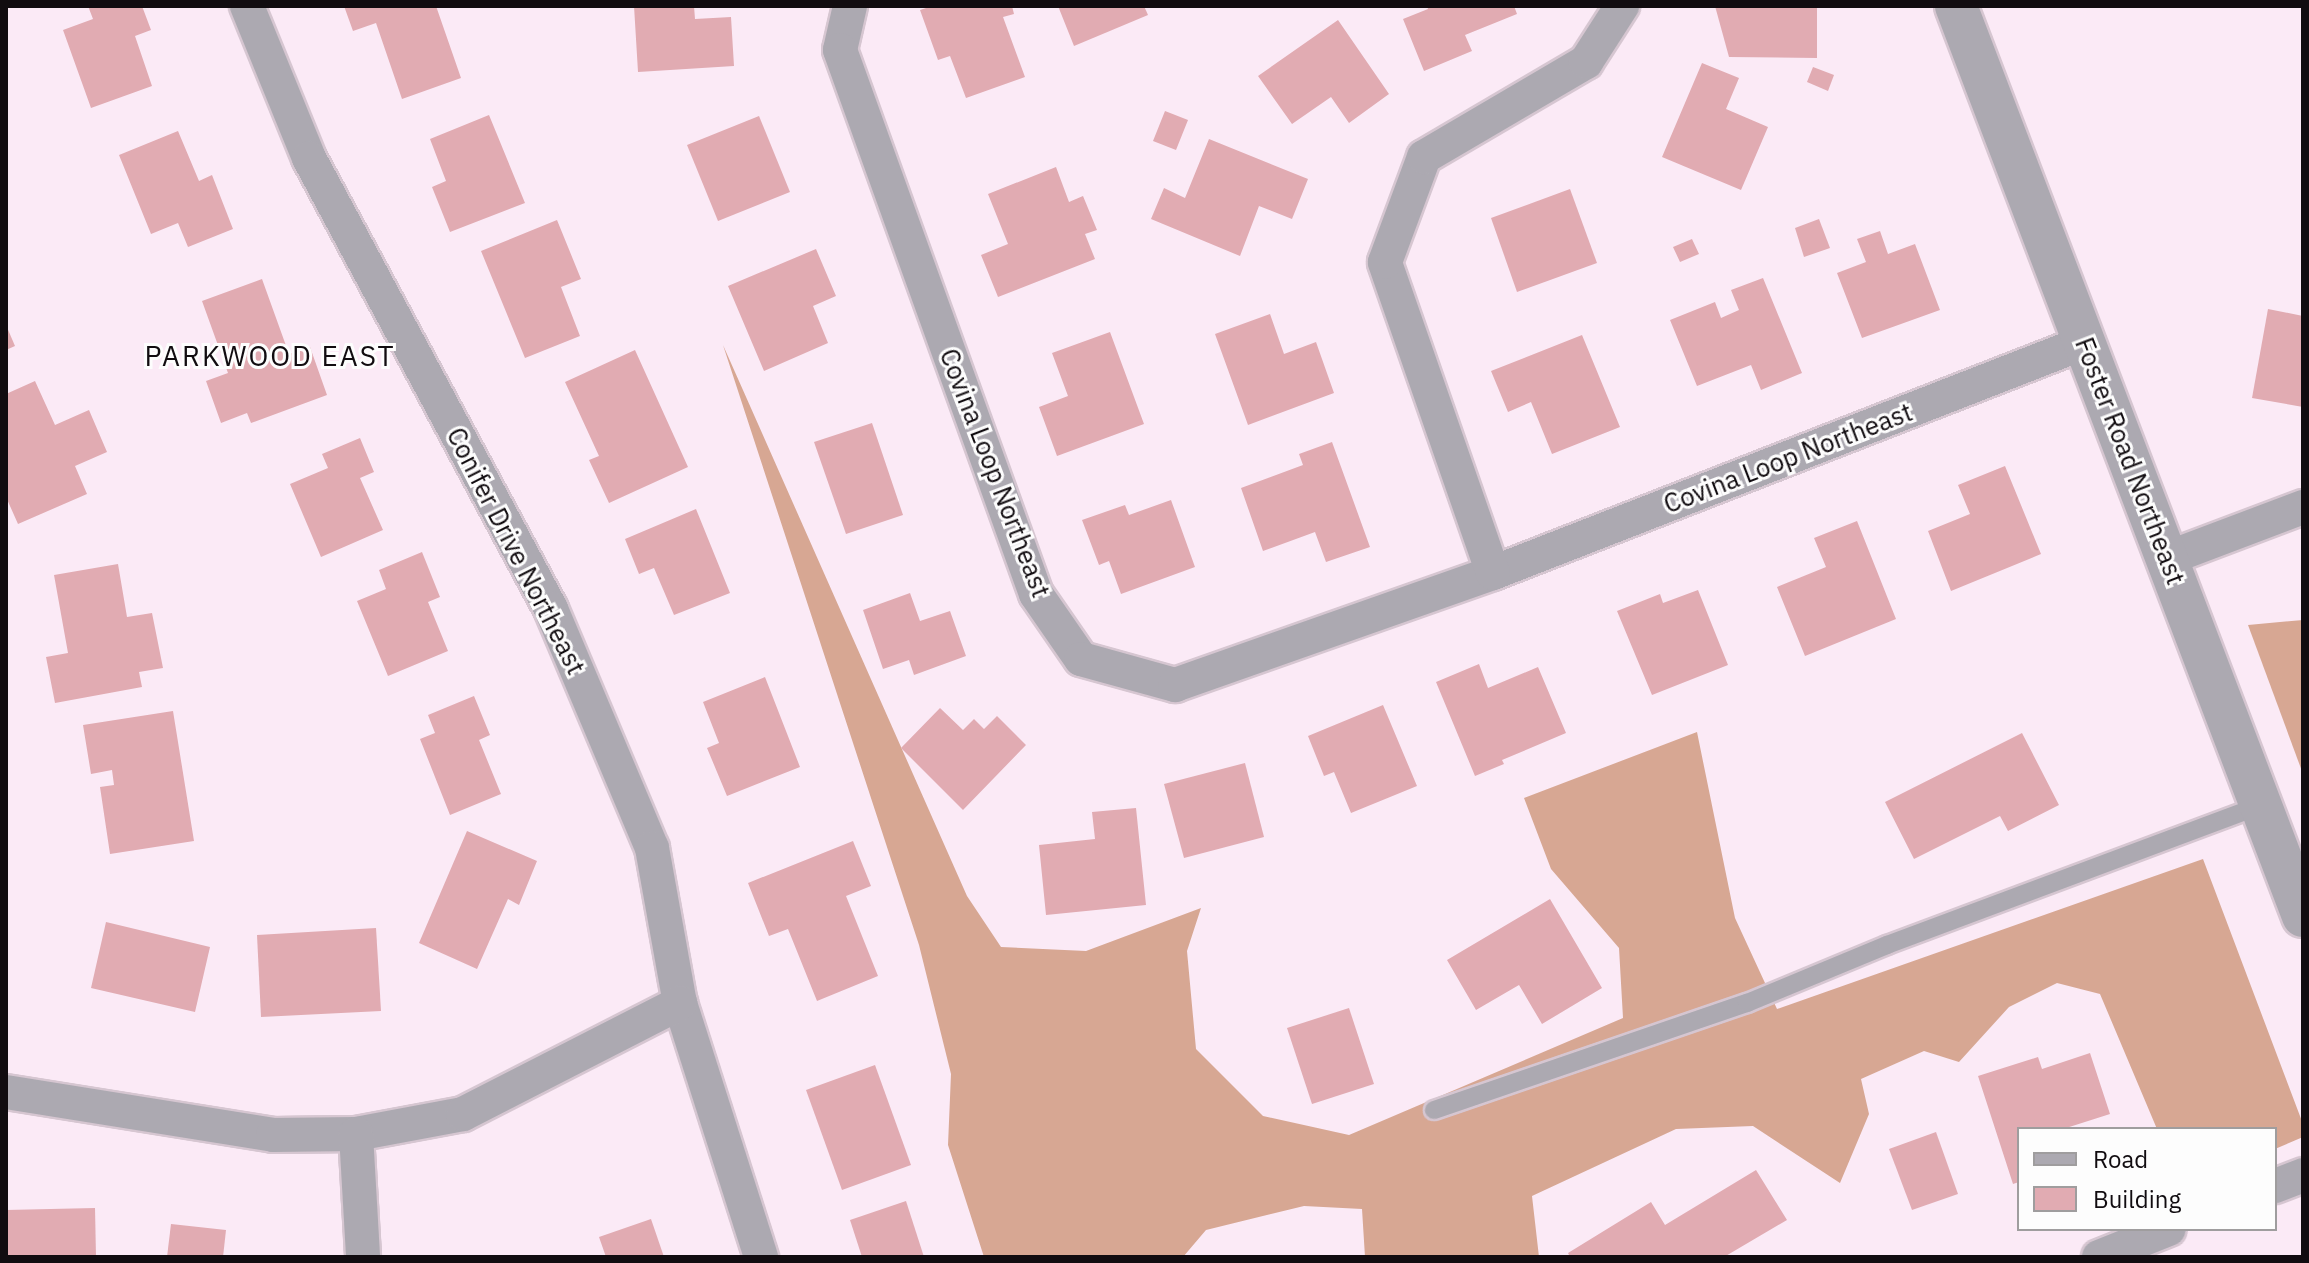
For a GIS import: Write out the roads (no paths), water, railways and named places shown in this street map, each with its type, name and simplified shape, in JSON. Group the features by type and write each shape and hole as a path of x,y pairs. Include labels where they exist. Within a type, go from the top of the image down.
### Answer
{"street":[{"name":"Conifer Drive Northeast","path":"247,6 309,158 551,609 652,848 680,1003 761,1257"},
{"name":"Covina Loop Northeast","path":"850,6 840,50 1036,594 1081,659 1175,685 1493,573 2083,343"},
{"path":"1493,573 1385,262 1424,157 1586,62 1622,6"},
{"name":"Foster Road Northeast","path":"1956,6 2303,916"},
{"path":"2168,558 2303,507"},
{"path":"6,1092 273,1135 356,1134 463,1114 680,1003"},
{"path":"356,1134 363,1257"},
{"path":"2277,1185 2303,1175"},
{"path":"2099,1257 2164,1231"}],"lane":[{"path":"1434,1110 1747,1003 1887,945 2261,805"}],"district":[{"name":"PARKWOOD EAST","path":"270,356"}]}
